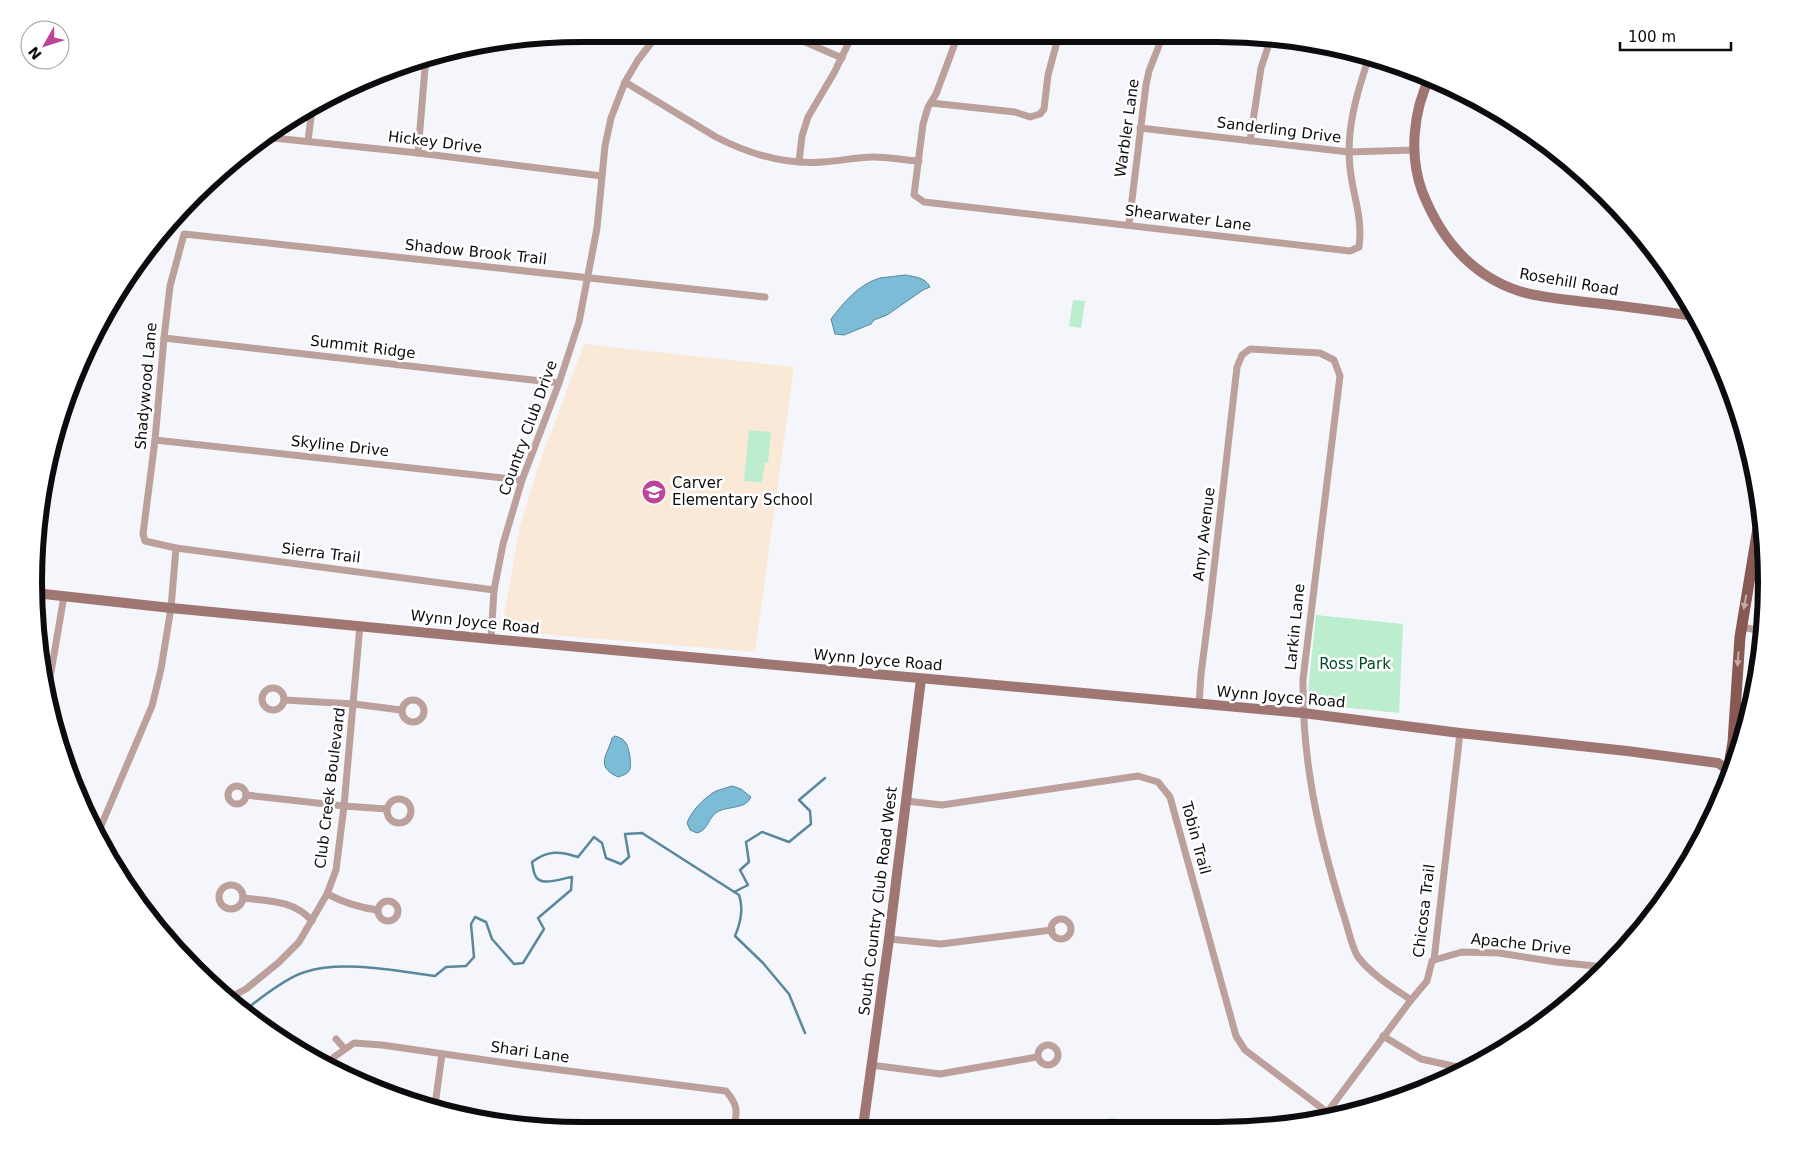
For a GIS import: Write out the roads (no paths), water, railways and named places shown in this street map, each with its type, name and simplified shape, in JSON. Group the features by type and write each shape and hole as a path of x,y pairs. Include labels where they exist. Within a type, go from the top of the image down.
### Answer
{"main road":[{"path":"1733,742 1740,637 1756,543"}],"street":[{"name":"Country Club Drive","path":"490,639 494,590 503,544 522,480 559,384 579,322 597,228 605,146 611,118 625,82 652,42"},
{"path":"805,42 842,58"},
{"path":"799,162 802,136 808,117 849,42"},
{"path":"625,82 716,138 763,156 799,162 822,162 872,157 919,161 923,124 955,42"},
{"path":"931,103 1015,112 1030,117 1040,114 1044,109 1048,75 1057,42"},
{"name":"Warbler Lane","path":"1128,224 1149,71 1160,42"},
{"path":"1250,141 1261,68 1269,45"},
{"path":"1349,152 1350,128 1354,105 1367,64"},
{"path":"418,153 426,66"},
{"name":"Rosehill Road","path":"1427,85 1419,107 1415,130 1414,150 1420,186 1435,222 1459,254 1491,278 1526,293 1687,315"},
{"path":"308,141 311,115"},
{"name":"Sanderling Drive","path":"1140,128 1349,152 1414,150"},
{"name":"Hickey Drive","path":"275,138 418,153 602,176"},
{"name":"Shearwater Lane","path":"919,161 914,195 924,202 1350,251 1359,247 1360,224 1350,169 1349,152"},
{"name":"Shadow Brook Trail","path":"184,234 765,297"},
{"name":"Shadywood Lane","path":"145,541 143,534 156,440 170,286 184,234"},
{"name":"Summit Ridge","path":"164,338 559,384"},
{"name":"Larkin Lane","path":"1237,367 1242,355 1250,349 1320,353 1334,360 1340,376 1303,679 1303,713 1312,795 1331,874 1357,955 1372,973 1411,1000"},
{"name":"Amy Avenue","path":"1199,704 1237,367"},
{"name":"Skyline Drive","path":"156,440 522,480"},
{"name":"Sierra Trail","path":"145,541 176,548 494,590"},
{"path":"101,826 152,706 161,669 171,608 176,548"},
{"name":"Wynn Joyce Road","path":"43,594 490,639 1303,713 1460,733 1627,750 1718,763 1724,767"},
{"path":"51,674 64,596"},
{"name":"Club Creek Boulevard","path":"235,995 246,989 278,963 299,942 327,894 336,870 344,806 360,626"},
{"path":"1742,627 1755,630"},
{"name":"South Country Club Road West","path":"863,1122 889,939 921,679"},
{"path":"284,700 354,704 402,710"},
{"name":"Chicosa Trail","path":"1329,1110 1383,1036 1427,981 1432,961 1434,960 1460,733"},
{"path":"1718,763 1727,760"},
{"name":"Tobin Trail","path":"906,801 942,805 1138,776 1158,782 1170,797 1236,1036 1245,1050 1321,1111"},
{"path":"246,796 387,809"},
{"path":"327,894 364,909 378,910"},
{"path":"243,898 278,902 295,907 306,914 312,921"},
{"path":"889,939 941,944 1052,930"},
{"name":"Apache Drive","path":"1434,960 1462,952 1499,953 1596,966"},
{"path":"1383,1036 1421,1058 1456,1066"},
{"path":"333,1060 344,1048 336,1039"},
{"name":"Shari Lane","path":"344,1048 354,1043 382,1045 726,1092 734,1101 735,1122"},
{"path":"436,1101 442,1054"},
{"path":"871,1065 940,1074 1037,1057"}],"water":[{"path":"905,275 923,279 930,287 887,315 874,320 871,324 844,335 835,334 831,319 859,289 880,278"},
{"path":"615,736 622,739 626,744 630,761 630,770 618,777 606,769 604,764 612,738"},
{"path":"732,786 741,789 751,797 749,801 715,813 704,829 697,833 690,830 687,823 699,805 716,791"}],"waterway":[{"path":"734,892 748,885 740,870 749,862 746,842 762,832 789,842 811,824 810,811 799,800 825,778"},
{"path":"250,1007 290,979 305,972 320,969 336,967 386,969 435,976 446,967 466,966 474,957 471,924 475,917 486,922 492,939 514,964 523,963 544,929 538,918 571,890 572,877 546,882 541,881 535,875 532,862 543,855 554,853 578,857 594,837 602,843 606,858 621,864 629,857 625,834 642,833 739,895 741,916 735,936 763,963 789,994 805,1033"}],"place":[{"name":"Carver Elementary School","path":"654,492"}],"park label":[{"name":"Ross Park","path":"1355,664"}]}
